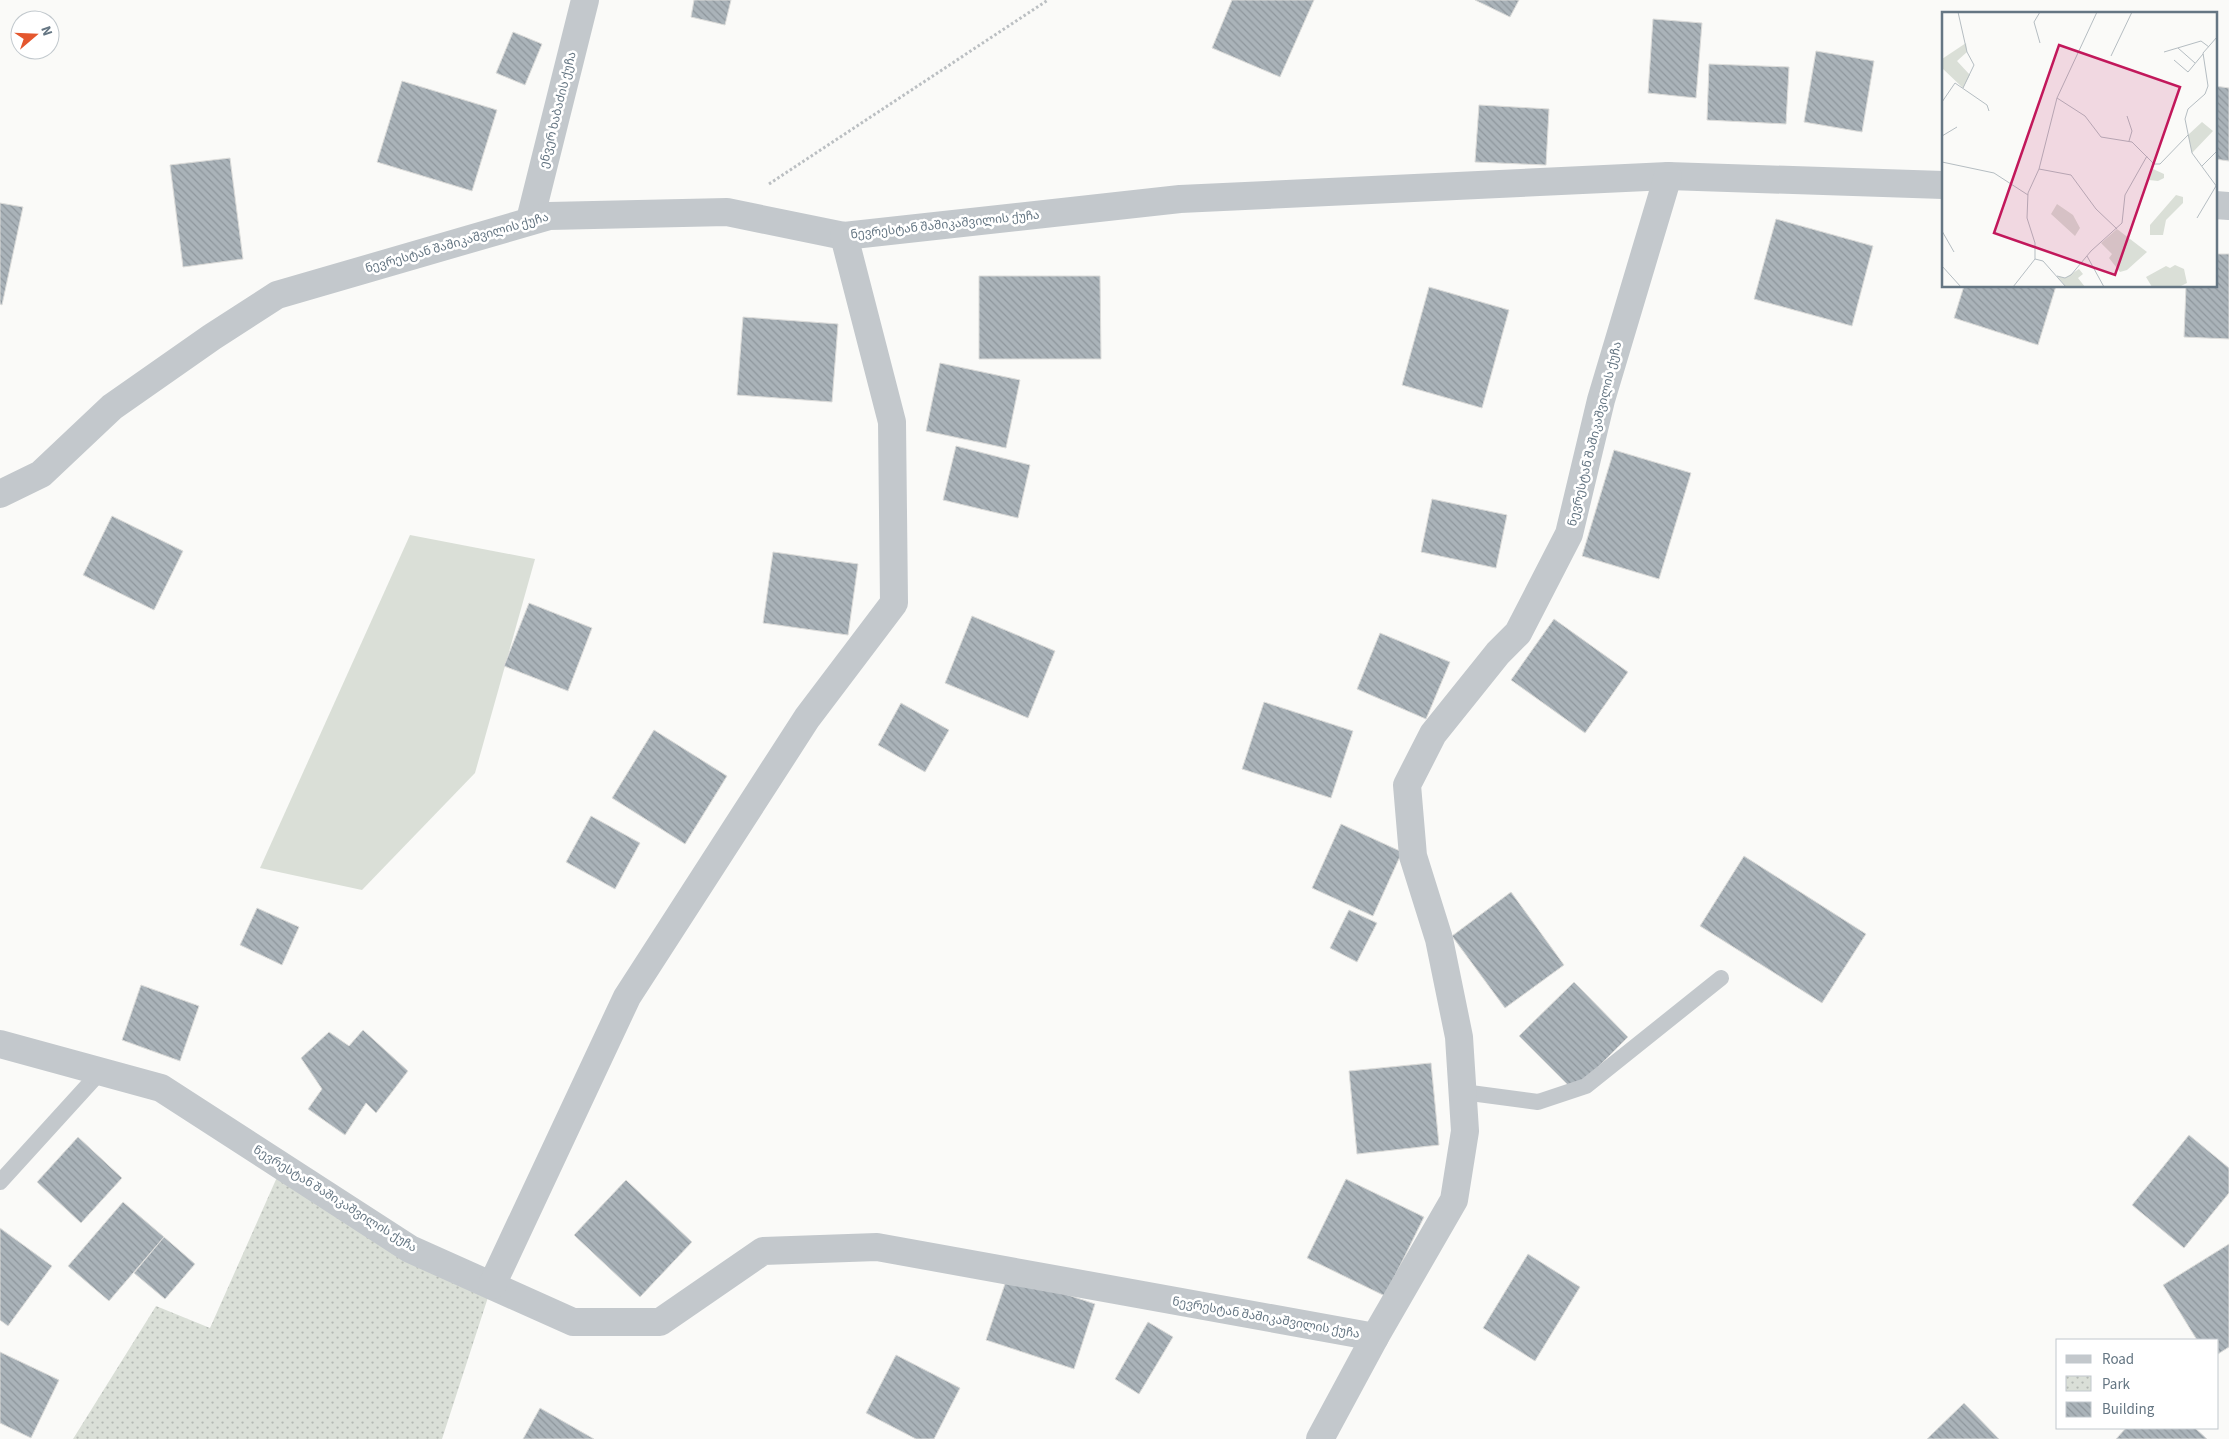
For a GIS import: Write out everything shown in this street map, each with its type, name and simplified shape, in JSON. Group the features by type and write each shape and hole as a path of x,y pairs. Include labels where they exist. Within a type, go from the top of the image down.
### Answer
{"street":[{"name":"ენვერ ხაბაძის ქუჩა","path":"530,220 585,0"},
{"name":"ნევრესტან შაშიკაშვილის ქუჩა","path":"0,494 41,474 112,407 212,337 277,295 549,216 726,212 844,236 1180,199 1668,176 1942,185"},
{"name":"ნევრესტან შაშიკაშვილის ქუჩა","path":"0,1044 161,1088 410,1248 573,1322 660,1322 763,1250 877,1247 1375,1337 1454,1200 1465,1131 1459,1037 1442,957 1413,856 1407,785 1433,734 1498,653 1518,633 1569,534 1601,400 1668,176"},
{"path":"2216,204 2229,206"},
{"path":"492,1285 627,996 806,718 894,603 892,422 844,236"},
{"path":"1320,1439 1375,1337"}],"lane":[{"path":"1462,1092 1538,1102 1586,1086 1721,978"},
{"path":"0,1182 101,1072"}],"path":[{"path":"726,212 1048,0"}],"green space":[{"path":"410,535 535,559 475,773 362,890 260,868"},
{"path":"282,1166 492,1285 442,1439 73,1439 156,1306 210,1328"}],"building":[{"path":"694,0 731,0 725,25 691,17"},
{"path":"1232,0 1314,0 1280,77 1212,48"},
{"path":"1475,0 1519,0 1510,17"},
{"path":"1653,19 1702,23 1696,98 1648,93"},
{"path":"513,32 542,44 525,85 496,73"},
{"path":"1816,51 1874,61 1862,132 1804,122"},
{"path":"1709,64 1789,67 1786,124 1707,120"},
{"path":"402,81 497,110 472,191 377,162"},
{"path":"2216,86 2229,88 2229,161 2216,159"},
{"path":"1479,105 1549,109 1546,165 1475,162"},
{"path":"230,158 243,259 183,267 170,165"},
{"path":"0,203 23,207 2,305 0,304"},
{"path":"1776,219 1873,246 1852,326 1754,299"},
{"path":"2216,254 2229,254 2229,339 2184,337 2186,288 2216,288"},
{"path":"979,276 1100,276 1101,359 979,359"},
{"path":"1429,287 1509,310 1482,408 1402,385"},
{"path":"1963,288 2055,288 2038,345 1954,318"},
{"path":"743,317 838,324 832,402 737,395"},
{"path":"940,363 1020,380 1006,448 926,431"},
{"path":"956,446 1030,465 1018,518 943,500"},
{"path":"1614,450 1691,473 1659,579 1582,556"},
{"path":"1432,499 1507,515 1496,568 1421,552"},
{"path":"112,516 183,551 154,610 83,575"},
{"path":"773,552 858,564 848,635 763,623"},
{"path":"529,603 592,628 568,691 504,666"},
{"path":"972,616 1055,651 1028,718 945,683"},
{"path":"1554,619 1628,672 1585,733 1511,680"},
{"path":"1380,633 1450,662 1426,719 1357,689"},
{"path":"1264,702 1353,731 1331,798 1242,769"},
{"path":"901,703 949,730 925,772 878,745"},
{"path":"654,730 727,776 685,844 612,798"},
{"path":"591,816 640,843 615,889 566,862"},
{"path":"1341,824 1402,852 1373,916 1312,888"},
{"path":"1744,856 1866,934 1822,1003 1700,926"},
{"path":"1511,892 1564,965 1505,1008 1452,936"},
{"path":"257,908 299,927 282,965 240,945"},
{"path":"1349,910 1377,923 1357,962 1330,948"},
{"path":"1574,982 1628,1037 1574,1091 1519,1036"},
{"path":"141,985 199,1006 180,1061 122,1040"},
{"path":"363,1030 408,1071 376,1113 366,1103 345,1135 308,1109 322,1089 301,1058 329,1032 349,1046"},
{"path":"1431,1063 1439,1145 1357,1154 1349,1071"},
{"path":"2189,1135 2229,1168 2229,1193 2184,1248 2132,1205"},
{"path":"78,1137 122,1178 81,1223 37,1182"},
{"path":"1346,1179 1424,1217 1385,1296 1307,1258"},
{"path":"626,1180 692,1242 640,1297 574,1235"},
{"path":"123,1202 164,1237 109,1301 68,1266"},
{"path":"0,1228 52,1266 8,1326 0,1320"},
{"path":"164,1237 195,1264 165,1299 134,1273"},
{"path":"2229,1244 2229,1347 2219,1353 2219,1339 2196,1339 2163,1285"},
{"path":"1528,1254 1580,1287 1535,1361 1483,1328"},
{"path":"1008,1275 1095,1304 1074,1369 986,1340"},
{"path":"1148,1322 1173,1337 1139,1394 1115,1379"},
{"path":"0,1352 59,1380 31,1438 0,1423"},
{"path":"896,1355 960,1388 934,1439 916,1439 866,1413"},
{"path":"1964,1403 1999,1439 1927,1439"},
{"path":"540,1408 594,1439 523,1439"},
{"path":"2125,1429 2196,1429 2207,1439 2116,1439"}]}
